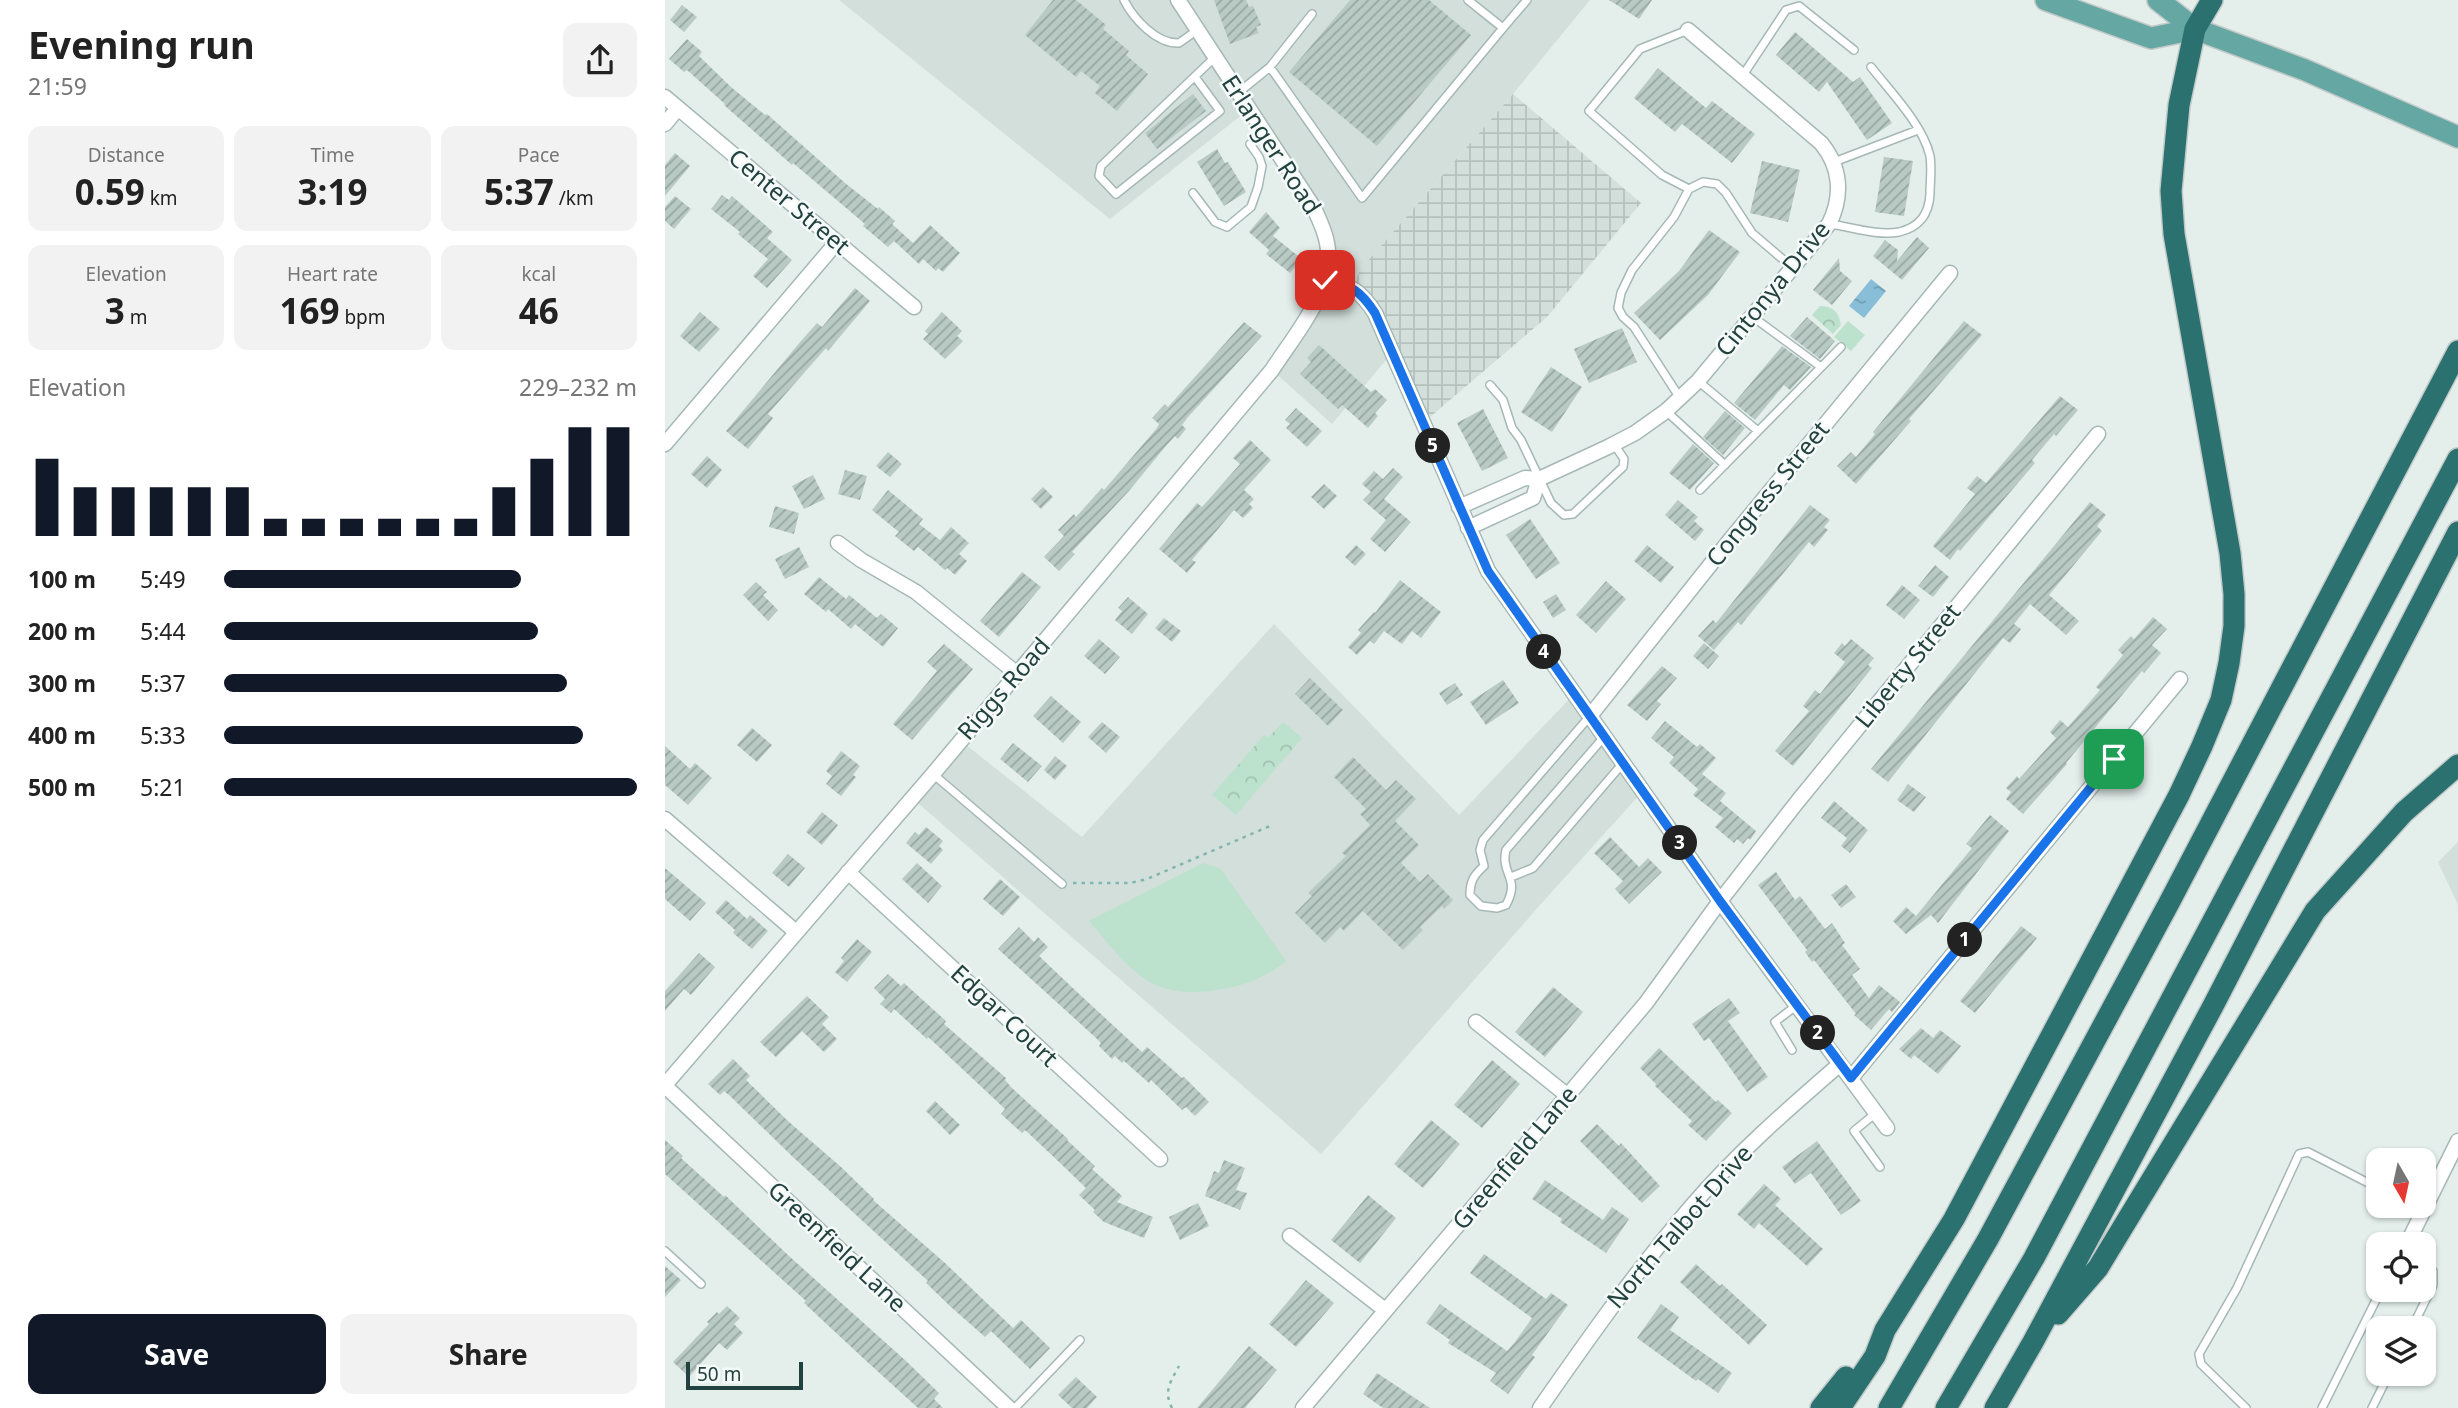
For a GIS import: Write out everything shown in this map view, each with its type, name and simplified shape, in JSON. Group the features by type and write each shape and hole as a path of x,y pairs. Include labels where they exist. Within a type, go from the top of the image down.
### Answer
{"highway":[{"path":"1821,1408 1885,1330 1954,1219 2179,795 2221,700 2234,626 2230,553 2174,234 2171,191 2179,105 2196,29 2212,0"},
{"path":"1889,1408 2001,1215 2175,891 2458,351"},
{"path":"1946,1408 2034,1258 2458,459"},
{"path":"1995,1408 2213,1006 2458,532"},
{"path":"2033,1342 2098,1268 2315,911 2404,812 2458,765"},
{"path":"1840,1408 1875,1356 1885,1330"}],"main road":[{"path":"2046,0 2151,38 2196,29"},
{"path":"2158,0 2196,29 2305,71 2458,137"}],"street":[{"name":"Erlanger Road","path":"1178,0 1314,208 1323,229 1328,253 1325,280"},
{"path":"1688,30 1821,142 1834,162"},
{"name":"Center Street","path":"665,97 914,307"},
{"path":"665,124 678,108"},
{"name":"Cintonya Drive","path":"1459,507 1525,478 1539,479 1614,444 1635,433 1680,399 1829,224 1839,197 1834,162"},
{"path":"665,444 837,242"},
{"name":"Congress Street","path":"1590,716 1730,540 1950,273"},
{"path":"1325,280 1353,288 1363,295 1375,313 1488,571 1720,901 1887,1128"},
{"name":"Riggs Road","path":"665,1086 933,774 1272,370 1310,311 1325,280"},
{"name":"Liberty Street","path":"1720,901 1798,801 2098,434"},
{"name":"Cintonya Drive","path":"1468,528 1533,498 1539,479"},
{"path":"838,542 943,612 1016,673"},
{"path":"1851,1078 2180,679"},
{"path":"665,819 796,932"},
{"name":"Edgar Court","path":"848,872 1160,1159"},
{"name":"Greenfield Lane","path":"1303,1408 1646,1003 1720,901"},
{"path":"1476,1021 1568,1096"},
{"name":"North Talbot Drive","path":"1540,1408 1615,1302 1691,1207 1758,1137 1840,1064"},
{"name":"Greenfield Lane","path":"665,1086 1009,1408"},
{"path":"2436,1179 2458,1141"},
{"path":"1290,1236 1385,1310"}],"lane":[{"path":"1124,0 1135,16 1163,40 1179,43 1196,31"},
{"path":"1468,0 1503,28"},
{"path":"1270,67 1362,198 1527,0"},
{"path":"1743,75 1786,10 1799,6 1854,50"},
{"path":"1238,93 1270,67 1312,15"},
{"path":"1688,30 1640,49 1589,111 1662,175 1689,189"},
{"path":"1195,77 1220,111 1116,194 1099,176 1101,166 1214,58"},
{"path":"1829,224 1878,232 1898,232 1921,220 1930,208 1930,157 1907,111 1871,67"},
{"path":"1834,162 1918,130"},
{"path":"1193,193 1215,222 1227,227 1251,207 1262,166 1249,144 1265,134"},
{"path":"1680,399 1634,327 1618,308 1621,293 1632,270 1674,217 1689,189 1703,182 1717,184 1752,233 1793,268"},
{"path":"1752,317 1821,367"},
{"path":"1700,490 1841,347"},
{"path":"1698,381 1758,431"},
{"path":"1490,385 1503,400 1512,428 1521,440 1551,503 1564,514 1573,514 1623,467 1624,459 1614,444"},
{"path":"1666,411 1725,465"},
{"path":"1590,716 1483,840 1481,850 1484,866 1474,874 1470,884 1470,895 1481,906 1497,908 1506,905 1512,888 1511,877 1505,865 1506,850 1604,737"},
{"path":"1511,877 1534,868 1623,763"},
{"path":"933,774 1062,884"},
{"path":"1792,1050 1775,1022 1797,1005"},
{"path":"1876,1113 1854,1130 1880,1167"},
{"path":"2246,1408 2201,1364 2199,1354 2237,1288 2299,1154 2308,1152 2366,1182"},
{"path":"665,1251 701,1284"},
{"path":"2322,1408 2375,1302"},
{"path":"1015,1408 1080,1340"},
{"path":"2372,1408 2383,1386"}],"path":[{"path":"1062,884 1091,881 1131,883 1147,879 1270,826"},
{"path":"1172,1408 1167,1389 1179,1366"}],"shaded area":[{"path":"839,0 1590,0 1513,94 1360,270 1392,353 1332,424 1272,370 1310,311 1327,244 1248,110 1110,219"},
{"path":"1513,94 1641,203 1547,317 1423,423 1375,313 1353,288 1360,270"},
{"path":"1274,624 1459,815 1574,694 1643,791 1321,1154 911,797 960,740 1082,837"},
{"path":"2458,842 2458,905 2438,862"}],"green space":[{"path":"1820,306 1832,309 1839,317 1841,325 1833,334 1812,315"},
{"path":"1848,321 1865,335 1851,351 1834,337"},
{"path":"1283,722 1302,738 1236,815 1212,795 1264,735 1268,738"},
{"path":"1203,863 1220,868 1286,961 1272,971 1240,985 1198,992 1177,991 1145,979 1131,968 1089,921"}],"water":[{"path":"1871,279 1886,291 1864,318 1849,306"}],"building":[{"path":"1053,0 1076,0 1106,25 1103,29 1129,51 1126,55 1148,74 1117,111 1095,93 1100,86 1081,71 1076,77 1025,35"},
{"path":"1214,0 1246,0 1249,7 1253,6 1261,25 1256,27 1259,33 1230,44"},
{"path":"1350,0 1429,0 1471,35 1377,146 1289,72"},
{"path":"1609,0 1652,0 1639,19"},
{"path":"682,5 697,17 684,32 670,20"},
{"path":"1795,32 1853,82 1860,77 1892,123 1867,140 1827,82 1819,92 1776,55"},
{"path":"687,39 702,52 699,56 731,87 767,114 845,183 878,209 879,207 895,221 892,224 913,243 930,225 960,253 943,272 938,268 936,271 923,259 919,264 894,241 888,247 687,70 684,72 669,59"},
{"path":"1658,68 1706,108 1712,101 1755,134 1732,163 1682,124 1675,132 1634,98"},
{"path":"1193,94 1206,111 1157,149 1145,133"},
{"path":"1217,149 1246,192 1224,206 1197,162"},
{"path":"675,153 690,166 665,196 665,165"},
{"path":"1884,157 1913,161 1904,216 1875,212"},
{"path":"1762,161 1800,170 1788,222 1750,213"},
{"path":"722,195 729,200 732,196 773,232 767,238 792,260 767,288 753,276 768,259 711,209"},
{"path":"675,196 691,209 674,229 665,221 665,207"},
{"path":"1266,212 1280,228 1273,236 1302,259 1290,273 1266,254 1269,250 1249,232"},
{"path":"1709,230 1740,252 1708,295 1660,340 1634,313 1679,271"},
{"path":"1917,237 1929,248 1902,280 1873,256 1885,240 1898,250 1897,261"},
{"path":"1839,258 1840,271 1852,281 1832,305 1813,290"},
{"path":"855,288 870,301 828,351 826,348 768,414 773,418 748,449 726,431 817,323 822,327"},
{"path":"700,312 720,329 699,352 680,336"},
{"path":"942,312 962,331 957,336 963,341 945,359 923,339 928,334 925,331"},
{"path":"1807,317 1835,341 1820,359 1790,336"},
{"path":"1964,321 1982,335 1856,484 1837,466 1851,452 1856,457 1875,434 1873,432"},
{"path":"1244,322 1262,336 1188,417 1182,425 1186,429 1178,439 1175,436 1165,447 1129,491 1072,552 1075,554 1059,571 1044,557 1064,536 1058,530 1074,514 1076,517 1102,488 1104,490 1157,428 1159,424 1152,418 1165,404 1168,407"},
{"path":"1622,328 1637,362 1589,383 1574,349"},
{"path":"1319,345 1371,392 1375,389 1387,400 1375,413 1378,416 1368,428 1342,405 1338,409 1300,374 1311,362 1307,358"},
{"path":"1782,346 1811,367 1790,390 1784,385 1755,420 1734,403"},
{"path":"1551,367 1582,387 1552,432 1521,412"},
{"path":"2060,396 2078,410 2056,436 2054,434 2032,460 2035,463 1950,560 1933,546 1975,494 1967,488 1977,476 1986,483"},
{"path":"1296,408 1322,431 1307,447 1286,428 1290,424 1285,420"},
{"path":"1483,409 1508,458 1482,471 1457,423"},
{"path":"1725,411 1745,428 1723,455 1703,437"},
{"path":"1250,440 1271,460 1244,490 1254,499 1249,504 1253,508 1243,518 1234,510 1192,560 1196,562 1187,573 1159,549 1197,503 1202,507 1240,464 1233,458"},
{"path":"1693,444 1714,463 1690,490 1669,473"},
{"path":"888,452 902,464 890,477 876,466"},
{"path":"707,456 722,470 707,488 691,474"},
{"path":"1393,468 1403,477 1384,499 1411,522 1385,552 1370,539 1386,520 1363,500 1371,492 1362,484 1374,471 1383,479"},
{"path":"845,470 867,476 860,500 838,494"},
{"path":"813,475 825,499 804,509 792,486"},
{"path":"1324,484 1337,496 1324,509 1311,497"},
{"path":"1043,487 1053,497 1041,509 1031,499"},
{"path":"888,490 923,519 919,524 940,540 951,527 969,543 959,554 967,561 955,575 918,547 914,551 895,536 899,532 872,510"},
{"path":"1678,500 1698,517 1694,521 1704,530 1695,541 1665,515"},
{"path":"2090,502 2106,515 2097,526 2102,531 2049,595 2079,621 2066,635 2030,604 2014,624 2021,629 2010,643 2003,638 1888,782 1871,769"},
{"path":"1810,505 1830,520 1824,527 1828,530 1814,547 1809,542 1741,625 1738,622 1714,650 1698,636 1713,620 1716,623"},
{"path":"775,506 799,513 794,534 769,527"},
{"path":"1530,519 1560,563 1536,579 1506,535"},
{"path":"1356,545 1366,554 1355,566 1345,557"},
{"path":"1647,545 1674,567 1661,583 1634,561"},
{"path":"799,547 809,567 785,579 775,559"},
{"path":"1935,565 1949,577 1933,597 1918,586"},
{"path":"1022,572 1041,587 999,637 980,621"},
{"path":"819,577 846,599 849,595 877,618 881,614 898,628 883,647 855,624 851,629 828,609 826,612 804,594"},
{"path":"1400,580 1441,612 1421,638 1412,631 1402,644 1384,631 1374,644 1370,641 1357,655 1348,647 1361,633 1358,630"},
{"path":"1606,581 1626,599 1596,633 1576,615"},
{"path":"756,582 767,592 763,595 778,610 768,621 743,595"},
{"path":"1902,585 1920,600 1904,619 1886,605"},
{"path":"1556,594 1566,610 1553,618 1543,602"},
{"path":"1128,597 1148,614 1132,634 1115,620 1122,611 1118,608"},
{"path":"2153,617 2167,629 2152,645 2161,653 2144,673 2142,671 2023,814 2006,799 2011,792 2006,788 2017,776 2019,779 2056,738 2050,732 2060,720 2068,727 2100,690 2096,687 2123,655 2118,650 2131,636 2134,639"},
{"path":"1164,618 1181,631 1172,642 1155,628"},
{"path":"1099,639 1120,657 1105,674 1084,656"},
{"path":"1851,639 1874,658 1868,665 1872,668 1793,766 1775,751 1809,711 1803,706 1815,690 1820,694 1845,662 1834,653 1842,643 1845,646"},
{"path":"1704,643 1719,656 1708,669 1693,656"},
{"path":"944,644 973,669 912,740 893,724 937,671 927,662"},
{"path":"1662,666 1677,678 1657,701 1661,704 1647,721 1627,705"},
{"path":"1310,678 1343,710 1328,726 1295,694"},
{"path":"1503,680 1519,703 1486,725 1470,702"},
{"path":"1455,683 1463,695 1447,705 1439,693"},
{"path":"1051,696 1081,722 1063,743 1033,716"},
{"path":"1665,721 1697,747 1700,744 1716,758 1702,774 1726,793 1720,801 1756,831 1750,840 1748,838 1743,844 1737,839 1734,843 1715,827 1723,818 1693,795 1698,789 1669,763 1674,757 1651,738"},
{"path":"1102,722 1120,737 1106,753 1088,737"},
{"path":"752,728 772,745 757,762 737,745"},
{"path":"1013,743 1042,766 1028,782 1000,759"},
{"path":"665,746 690,769 695,763 712,778 688,805 665,785"},
{"path":"841,751 860,766 853,775 856,777 841,796 826,784 832,776 826,771"},
{"path":"1055,756 1067,766 1055,780 1044,770"},
{"path":"1353,757 1386,790 1396,780 1416,799 1395,821 1419,845 1401,863 1420,882 1428,874 1453,900 1444,909 1442,906 1420,927 1423,930 1403,950 1363,911 1344,931 1340,927 1325,943 1295,913 1312,896 1308,893 1346,856 1342,853 1370,825 1360,814 1366,809 1334,777"},
{"path":"1908,784 1926,797 1914,812 1897,800"},
{"path":"1834,801 1868,830 1850,853 1841,846 1847,838 1821,818"},
{"path":"822,812 838,825 822,845 806,832"},
{"path":"1990,815 2009,831 1938,923 1931,915 1906,934 1893,921 1906,907 1916,916 1972,848 1966,844"},
{"path":"926,827 943,841 939,846 943,850 931,864 906,843 915,832 919,835"},
{"path":"1610,837 1639,867 1648,858 1662,872 1629,904 1615,889 1623,881 1594,853"},
{"path":"788,854 805,868 789,887 772,873"},
{"path":"917,863 942,886 928,903 902,879"},
{"path":"665,868 706,903 690,921 665,899"},
{"path":"1776,872 1795,900 1800,896 1825,929 1832,923 1845,943 1842,945 1860,969 1852,975 1869,998 1879,985 1900,1002 1892,1012 1889,1009 1871,1030 1854,1015 1856,1014 1814,960 1812,962 1805,952 1807,950 1758,885"},
{"path":"1000,879 1020,897 1003,916 983,899"},
{"path":"1846,884 1856,897 1841,908 1831,895"},
{"path":"726,900 747,919 750,915 768,931 752,949 733,933 735,930 715,912"},
{"path":"2021,926 2037,938 1975,1013 1960,1001"},
{"path":"1019,927 1034,942 1038,937 1048,947 1039,956 1142,1052 1147,1047 1184,1077 1209,1102 1195,1116 1186,1107 1182,1110 1151,1080 1149,1083 1124,1061 1122,1063 1115,1056 1112,1059 1099,1046 1101,1043 1095,1037 998,949"},
{"path":"857,939 872,952 847,982 835,972 844,961 841,958"},
{"path":"699,953 715,967 691,995 684,989 665,1011 665,991"},
{"path":"888,974 901,986 904,983 946,1021 944,1024 1006,1078 1012,1088 1068,1139 1095,1166 1092,1169 1122,1196 1117,1202 1153,1217 1144,1238 1104,1222 1079,1195 1086,1188 1025,1130 1022,1133 1001,1114 1005,1109 928,1037 927,1039 894,1009 891,1013 880,1004 885,999 874,988"},
{"path":"1553,987 1583,1012 1545,1057 1515,1032"},
{"path":"807,996 829,1017 822,1024 837,1039 824,1052 802,1031 776,1057 760,1042"},
{"path":"1729,998 1740,1013 1728,1021 1768,1077 1747,1092 1709,1038 1704,1041 1692,1024"},
{"path":"1921,1028 1933,1038 1940,1030 1961,1046 1938,1074 1914,1055 1911,1059 1899,1049"},
{"path":"1659,1048 1716,1102 1718,1100 1732,1113 1706,1141 1688,1125 1692,1121 1640,1068"},
{"path":"733,1059 750,1076 746,1080 789,1122 1013,1328 1021,1320 1050,1348 1030,1369 991,1331 985,1337 951,1307 926,1283 928,1281 730,1096 724,1091 720,1095 708,1084"},
{"path":"1492,1060 1520,1084 1482,1128 1454,1105"},
{"path":"935,1101 960,1125 950,1135 926,1111"},
{"path":"1431,1120 1460,1144 1423,1188 1394,1164"},
{"path":"1597,1124 1619,1146 1621,1143 1660,1186 1642,1203 1580,1141"},
{"path":"665,1140 683,1156 681,1158 906,1361 939,1393 934,1399 943,1408 918,1408 804,1303 806,1301 665,1174"},
{"path":"1817,1141 1861,1201 1841,1215 1811,1173 1795,1184 1782,1167"},
{"path":"1224,1160 1245,1168 1236,1190 1247,1193 1240,1210 1205,1196 1214,1171 1219,1173"},
{"path":"1545,1180 1603,1220 1612,1207 1629,1219 1606,1253 1532,1199"},
{"path":"1764,1184 1781,1199 1775,1205 1823,1249 1807,1266 1759,1223 1754,1229 1737,1214"},
{"path":"1368,1195 1396,1218 1360,1263 1331,1240"},
{"path":"1198,1203 1209,1226 1180,1240 1169,1217"},
{"path":"1484,1254 1546,1299 1551,1293 1568,1305 1508,1394 1490,1381 1496,1373 1448,1343 1450,1340 1426,1323 1440,1304 1507,1351 1515,1342 1532,1318 1470,1273"},
{"path":"1696,1264 1767,1325 1749,1345 1680,1282"},
{"path":"665,1266 681,1280 665,1297"},
{"path":"1306,1280 1334,1303 1296,1347 1269,1324"},
{"path":"1661,1304 1679,1317 1670,1330 1732,1373 1718,1393 1698,1379 1696,1381 1637,1338"},
{"path":"727,1306 740,1318 734,1324 743,1333 727,1350 719,1343 689,1377 673,1362 709,1324 707,1322"},
{"path":"1249,1346 1277,1370 1245,1408 1197,1408"},
{"path":"1377,1373 1430,1408 1383,1408 1363,1394"},
{"path":"1076,1377 1097,1397 1087,1408 1072,1408 1058,1395"}],"route":[{"path":"1325,280 1353,288 1363,295 1375,313 1473,542 1514,611 1720,901 1851,1078 2114,759"}]}
